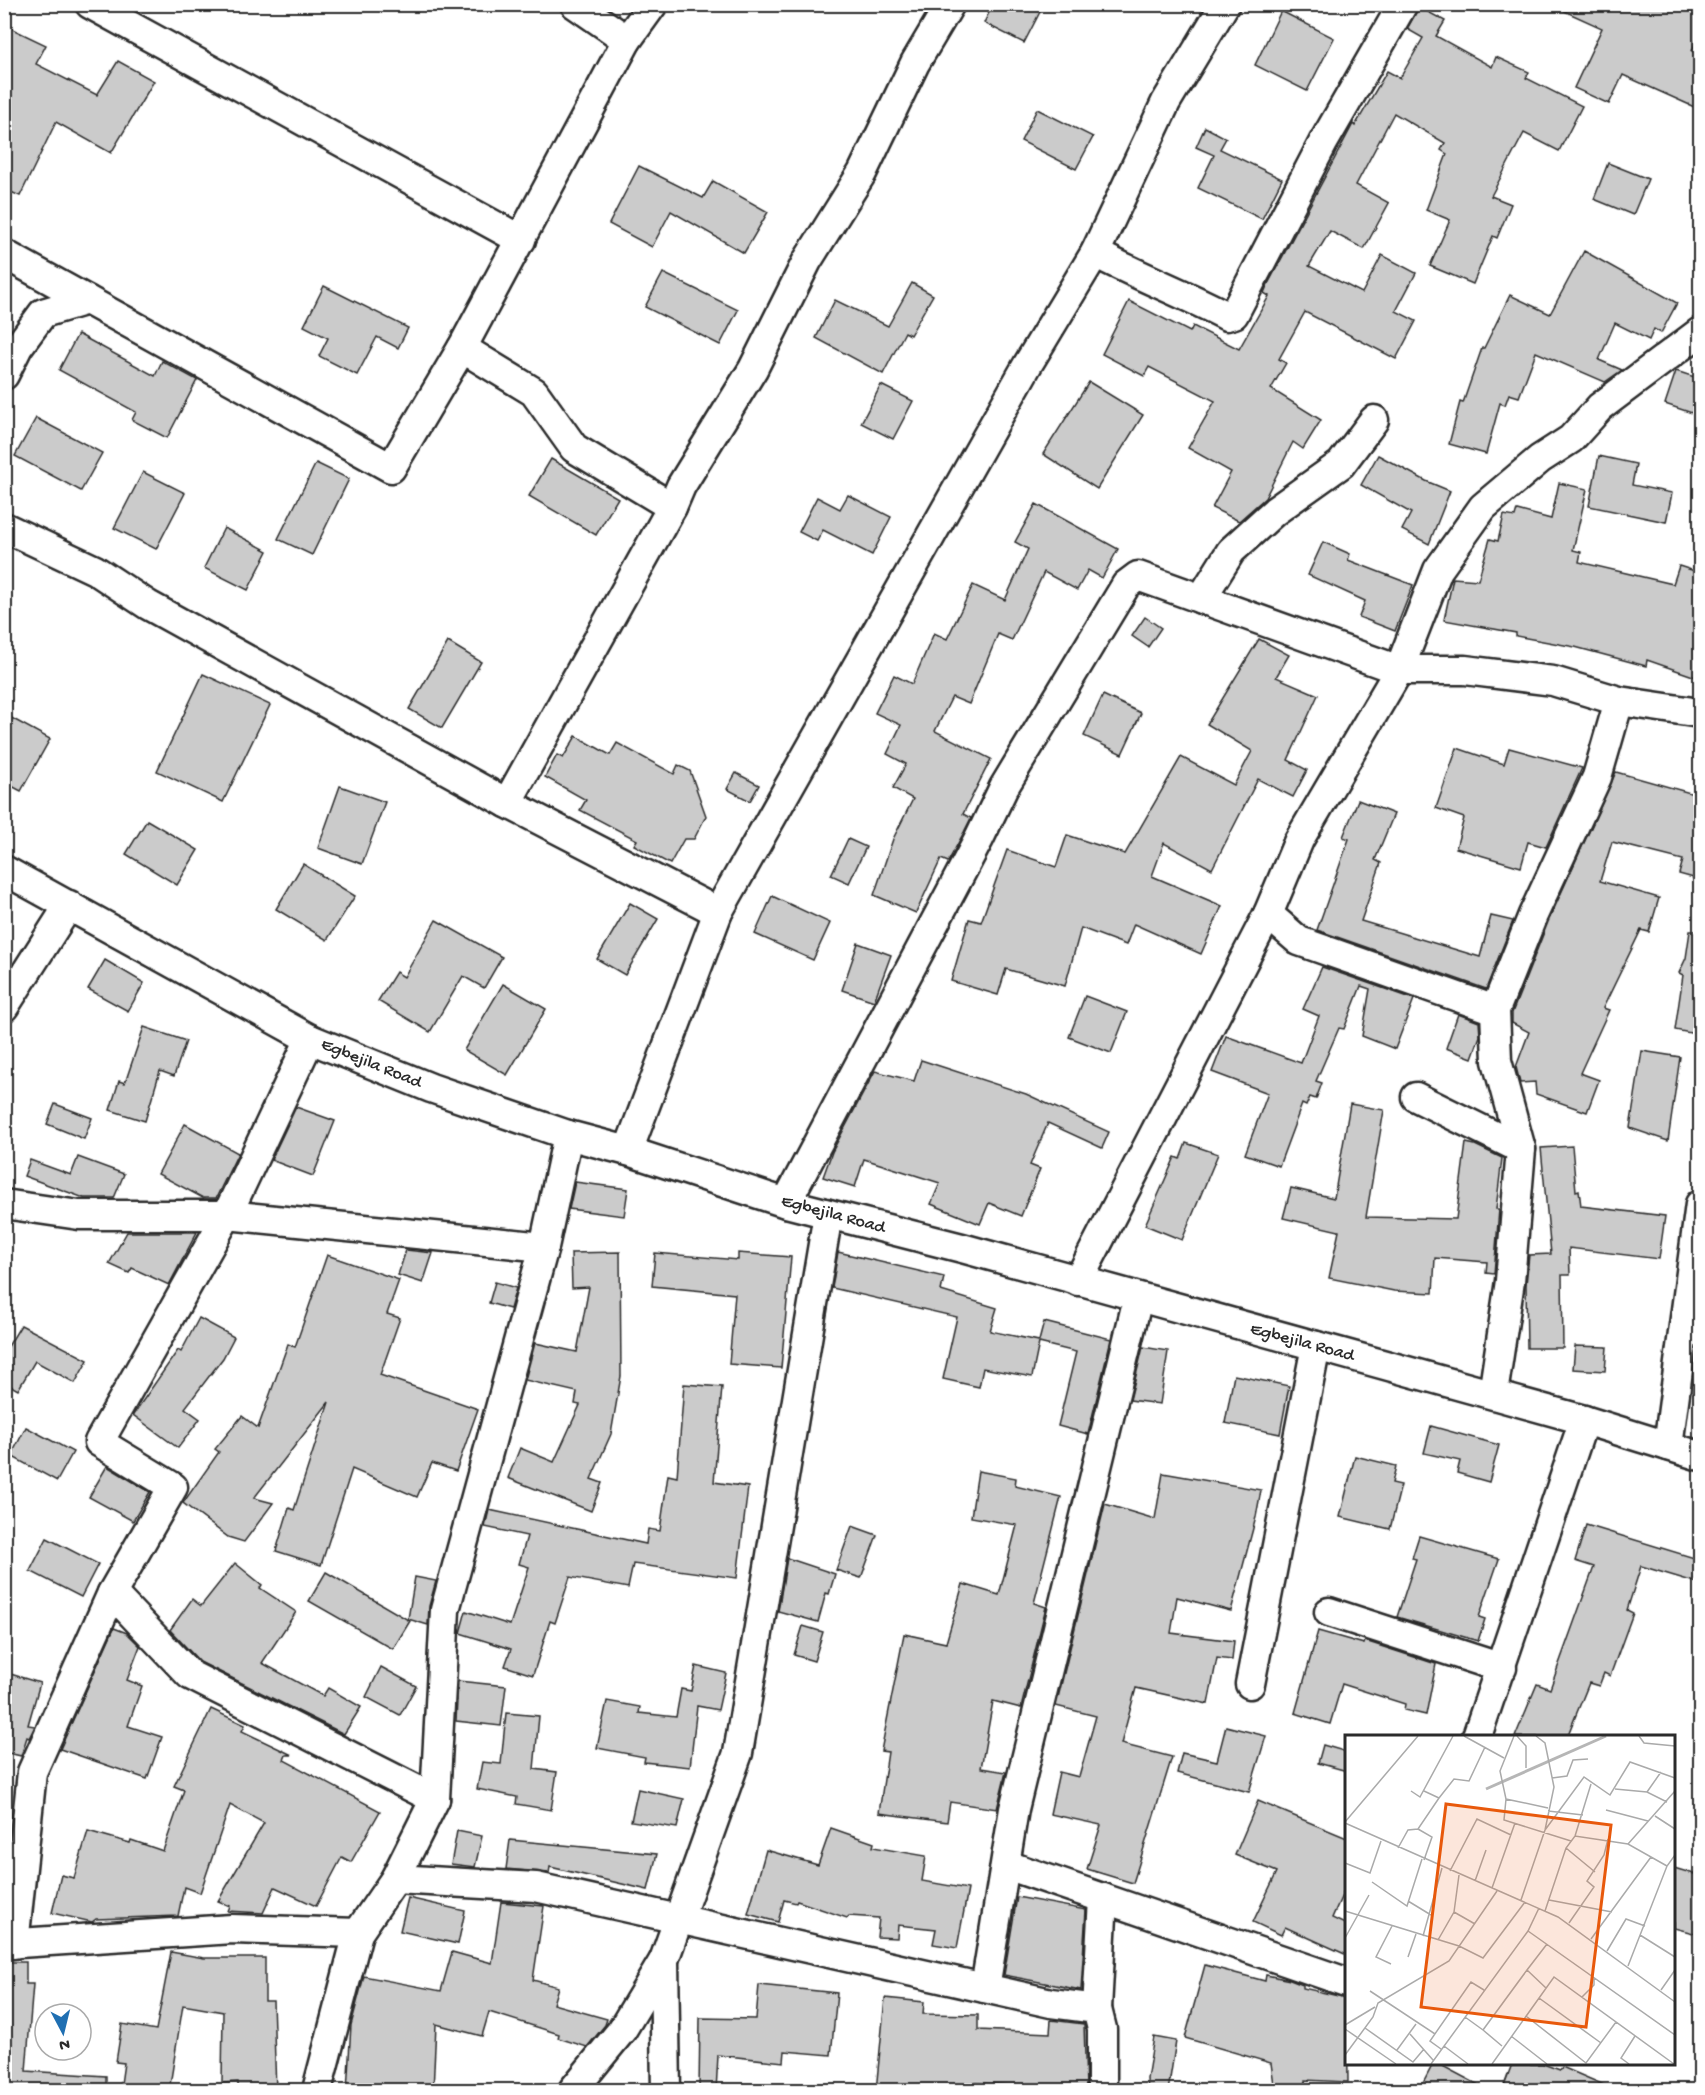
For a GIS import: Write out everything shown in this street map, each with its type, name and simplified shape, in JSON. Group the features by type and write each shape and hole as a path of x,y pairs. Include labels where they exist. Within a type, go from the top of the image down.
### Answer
{"street":[{"path":"90,4 521,240"},
{"path":"575,4 627,40"},
{"path":"4,254 392,468 462,348 627,40 653,4"},
{"path":"507,803 672,507 681,486 753,369 807,261 862,172 915,63 950,4"},
{"path":"628,1151 718,912 1028,364 1095,253 1166,102 1225,4"},
{"path":"1095,253 1133,274 1182,293 1227,316 1234,314 1323,143 1403,4"},
{"path":"30,268 44,313"},
{"path":"4,375 18,347 44,313 87,300"},
{"path":"1078,1281 1268,914 1299,840 1399,670 1438,570 1484,507 1540,459 1571,438 1600,407 1701,332"},
{"path":"462,348 534,392 574,448 672,507"},
{"path":"1201,599 1231,552 1275,511 1341,464 1374,420"},
{"path":"4,527 94,570 148,605 507,803 718,912"},
{"path":"786,1203 1004,787 1126,585 1138,576 1399,670 1465,670 1553,681 1619,701 1701,713"},
{"path":"1493,1394 1510,1281 1521,1149 1497,1061 1495,1010 1533,915 1597,777 1619,701"},
{"name":"Egbejila Road","path":"4,870 310,1039 431,1088 568,1135 628,1151 786,1203 1493,1394 1701,1456"},
{"path":"4,1007 69,905"},
{"path":"1268,914 1299,941 1495,1010"},
{"path":"310,1039 227,1215 99,1442 173,1487 112,1593 32,1772 9,1944 232,1929 358,1932"},
{"path":"1416,1097 1521,1149"},
{"path":"317,2091 358,1932 395,1879 435,1799 445,1610 544,1247 568,1135"},
{"path":"4,1204 79,1215 227,1215 544,1247"},
{"path":"1668,1446 1701,1204"},
{"path":"573,2091 622,2030 664,1960 680,1922 738,1753 828,1214"},
{"path":"984,1988 1007,1865 1014,1809 1137,1298"},
{"path":"1250,1684 1316,1346"},
{"path":"1478,1735 1584,1420"},
{"path":"112,1593 190,1675 435,1799"},
{"path":"1329,1612 1502,1668"},
{"path":"1007,1865 1345,1981"},
{"path":"395,1879 536,1887 680,1922 1051,2003 1097,2009"},
{"path":"1102,2091 1102,2028 1097,2009 1103,1898"},
{"path":"664,1960 666,2091"}],"building":[{"path":"993,4 1044,4 1024,43 984,23"},
{"path":"1549,4 1701,4 1701,29 1692,51 1701,55 1701,110 1623,75 1609,104 1574,88 1602,28"},
{"path":"1419,7 1445,21 1436,36 1492,67 1496,57 1529,72 1526,78 1582,106 1559,151 1524,133 1491,196 1511,204 1497,238 1493,236 1473,284 1430,266 1450,220 1426,210 1447,154 1441,150 1445,143 1394,113 1356,185 1389,203 1364,249 1330,231 1309,266 1362,293 1382,255 1416,273 1396,311 1416,321 1396,359 1305,312 1279,359 1286,363 1271,389 1321,420 1303,449 1293,442 1265,498 1239,521 1212,508 1231,472 1188,448 1215,401 1149,367 1144,376 1102,354 1129,301 1190,332 1193,326 1239,349 1269,296 1264,293 1267,286 1353,124 1355,126 1387,71 1400,78 1423,38 1407,29"},
{"path":"1281,11 1334,38 1307,91 1255,65"},
{"path":"4,25 46,45 36,64 97,95 118,61 154,81 111,153 56,122 20,196 4,189"},
{"path":"1037,109 1093,137 1076,169 1021,141"},
{"path":"1205,127 1226,138 1220,149 1282,179 1262,219 1198,188 1214,155 1196,147"},
{"path":"1608,163 1648,179 1633,215 1594,199"},
{"path":"639,166 703,198 713,181 768,212 744,253 671,211 652,247 609,224"},
{"path":"1584,251 1677,303 1661,333 1654,329 1649,340 1615,323 1599,360 1622,370 1605,382 1536,352 1519,397 1509,394 1505,405 1500,403 1486,454 1449,444 1460,402 1463,403 1482,348 1510,295 1550,314"},
{"path":"663,273 738,310 720,345 645,307"},
{"path":"912,283 933,295 910,335 905,332 883,374 816,338 835,300 888,326"},
{"path":"324,286 408,328 398,348 377,337 357,375 319,356 328,338 304,326"},
{"path":"78,334 155,376 162,361 197,380 167,438 132,420 136,412 59,370"},
{"path":"1676,371 1701,379 1701,416 1665,404"},
{"path":"1089,382 1143,415 1097,489 1043,454"},
{"path":"881,385 913,401 893,439 861,423"},
{"path":"36,418 102,453 81,491 15,456"},
{"path":"1378,455 1450,491 1429,544 1402,530 1411,513 1361,485"},
{"path":"1599,456 1636,464 1632,485 1672,493 1666,522 1589,506"},
{"path":"551,459 618,498 596,535 529,496"},
{"path":"316,463 349,479 312,555 278,539"},
{"path":"143,472 185,493 156,549 114,528"},
{"path":"1559,483 1587,489 1573,550 1581,552 1579,562 1673,584 1679,566 1701,573 1701,664 1696,677 1647,660 1646,666 1575,647 1516,636 1516,633 1444,620 1453,578 1478,580 1490,539 1498,541 1504,515 1515,517 1517,510 1551,519"},
{"path":"848,495 891,517 872,555 823,530 817,541 799,532 817,497 840,509"},
{"path":"1036,504 1118,549 1102,578 1088,570 1077,590 1044,572 1012,640 998,634 969,704 952,697 935,731 991,759 963,814 971,818 948,862 941,859 916,913 874,895 893,839 913,799 893,788 906,764 887,754 901,725 875,713 894,675 912,684 934,633 947,639 973,585 1005,600 1028,549 1015,542"},
{"path":"224,528 268,551 248,590 204,568"},
{"path":"1323,542 1350,554 1348,560 1413,585 1395,631 1359,617 1365,601 1308,575"},
{"path":"1145,617 1161,628 1148,647 1132,636"},
{"path":"1259,639 1289,655 1276,677 1318,695 1288,760 1307,770 1293,797 1258,779 1212,869 1164,843 1152,876 1222,906 1201,954 1134,924 1126,945 1081,928 1065,986 1006,969 998,995 951,981 969,919 981,922 1007,850 1056,867 1067,835 1125,854 1181,757 1234,785 1252,751 1207,724"},
{"path":"448,642 481,662 442,728 409,709"},
{"path":"203,674 270,705 223,802 157,771"},
{"path":"1103,695 1141,713 1122,754 1084,736"},
{"path":"4,714 50,739 21,791 4,782"},
{"path":"576,736 610,755 617,743 674,774 678,765 690,771 706,816 694,839 684,839 670,864 634,845 637,840 580,810 586,800 545,777 557,755 563,758"},
{"path":"1457,748 1504,764 1509,748 1582,768 1546,847 1528,842 1521,867 1456,848 1464,818 1436,808"},
{"path":"1616,772 1701,796 1701,880 1679,874 1683,860 1612,842 1600,881 1659,898 1649,932 1641,930 1603,1008 1609,1010 1580,1073 1599,1080 1587,1112 1536,1094 1535,1082 1520,1083 1516,1067 1529,1032 1512,1023 1512,1013 1548,922"},
{"path":"736,773 759,785 750,801 727,789"},
{"path":"340,786 385,802 362,864 318,848"},
{"path":"1358,800 1394,814 1375,860 1381,863 1361,921 1480,957 1491,916 1513,921 1486,989 1317,930 1349,839 1343,837"},
{"path":"147,820 198,850 177,885 126,854"},
{"path":"848,839 866,847 849,883 831,875"},
{"path":"303,864 355,896 327,940 276,909"},
{"path":"772,896 830,923 813,960 755,934"},
{"path":"630,903 658,919 625,975 597,959"},
{"path":"436,920 502,957 484,988 463,976 430,1032 378,1001 396,972 404,977"},
{"path":"1701,928 1701,1035 1675,1030 1683,975 1679,973 1686,958 1690,931 1699,931"},
{"path":"858,943 891,955 874,1001 842,990"},
{"path":"105,960 144,983 128,1011 88,989"},
{"path":"1322,967 1414,999 1395,1049 1362,1036 1370,989 1361,986 1344,1029 1339,1028 1316,1081 1322,1083 1316,1099 1310,1097 1306,1106 1302,1104 1279,1166 1245,1154 1268,1093 1212,1072 1226,1036 1301,1063 1319,1016 1303,1009"},
{"path":"503,984 546,1009 507,1075 464,1050"},
{"path":"1085,996 1127,1012 1111,1053 1069,1037"},
{"path":"1458,1014 1479,1022 1480,1036 1472,1058 1446,1048"},
{"path":"144,1027 186,1041 174,1076 160,1071 145,1121 110,1110 119,1081 125,1083"},
{"path":"1642,1051 1680,1057 1668,1141 1630,1128"},
{"path":"921,1060 1026,1094 1109,1132 1102,1148 1048,1123 1030,1165 1040,1169 1021,1216 989,1203 980,1224 931,1204 940,1183 864,1159 855,1187 823,1177 832,1152 875,1071 914,1081"},
{"path":"55,1104 92,1118 84,1139 47,1124"},
{"path":"1350,1104 1384,1110 1366,1217 1456,1219 1466,1143 1502,1158 1496,1209 1499,1209 1494,1274 1486,1273 1487,1262 1435,1258 1433,1293 1394,1291 1329,1278 1339,1231 1283,1218 1291,1188 1334,1198"},
{"path":"296,1107 335,1121 313,1176 271,1160"},
{"path":"185,1124 238,1153 216,1198 203,1198 158,1174"},
{"path":"1186,1143 1218,1154 1182,1240 1145,1225 1175,1157 1180,1159"},
{"path":"1572,1146 1576,1191 1579,1190 1581,1206 1665,1216 1659,1259 1569,1248 1570,1275 1562,1275 1563,1348 1527,1348 1526,1285 1529,1255 1551,1254 1541,1148"},
{"path":"78,1157 124,1174 114,1198 84,1198 24,1176 30,1160 71,1175"},
{"path":"575,1182 628,1189 624,1216 569,1209"},
{"path":"127,1232 197,1232 169,1285 132,1268 129,1273 109,1264"},
{"path":"406,1250 433,1253 423,1283 398,1275"},
{"path":"620,1252 621,1376 611,1434 591,1479 602,1483 591,1511 508,1478 520,1448 554,1462 580,1405 575,1404 577,1392 525,1380 535,1343 577,1352 589,1287 572,1288 571,1253"},
{"path":"838,1252 944,1277 941,1291 997,1308 990,1331 1039,1341 1044,1322 1111,1339 1088,1434 1058,1426 1076,1352 1039,1343 1032,1377 983,1368 979,1387 943,1379 957,1317 832,1288"},
{"path":"655,1253 738,1260 738,1253 791,1257 781,1368 729,1364 735,1294 652,1286"},
{"path":"327,1255 399,1280 387,1314 400,1318 380,1375 478,1409 456,1471 432,1463 417,1497 352,1469 321,1565 276,1551 289,1508 294,1510 329,1402 254,1498 273,1503 244,1542 228,1537 183,1503 219,1452 215,1449 242,1416 258,1428 288,1344 295,1347"},
{"path":"495,1282 516,1288 510,1309 489,1303"},
{"path":"199,1318 234,1337 223,1358 185,1408 200,1419 178,1448 133,1415 178,1350 181,1352"},
{"path":"21,1325 88,1360 75,1383 35,1361 18,1390 4,1382 4,1353"},
{"path":"1575,1346 1607,1347 1605,1371 1573,1369"},
{"path":"1143,1347 1168,1351 1160,1404 1130,1400"},
{"path":"1234,1375 1289,1386 1280,1434 1225,1423"},
{"path":"684,1384 722,1387 714,1482 748,1487 737,1578 633,1564 628,1588 570,1577 555,1623 550,1621 533,1675 505,1666 511,1649 460,1633 466,1611 510,1625 529,1567 519,1564 527,1536 485,1527 489,1510 646,1544 648,1529 660,1531 668,1475 677,1477"},
{"path":"1431,1426 1499,1445 1489,1482 1457,1473 1460,1461 1424,1453"},
{"path":"26,1427 73,1452 57,1481 11,1456"},
{"path":"1355,1456 1396,1466 1392,1483 1401,1485 1390,1529 1340,1517"},
{"path":"107,1466 150,1492 133,1521 89,1497"},
{"path":"978,1471 1016,1478 1015,1486 1061,1497 1034,1603 1046,1607 1021,1708 993,1701 981,1768 1006,1772 997,1809 950,1802 947,1822 879,1813 888,1752 881,1751 904,1634 946,1643 963,1584 999,1595 1017,1525 971,1517"},
{"path":"1163,1473 1261,1490 1231,1611 1177,1597 1171,1633 1234,1641 1232,1660 1217,1658 1208,1704 1136,1688 1121,1744 1172,1757 1133,1883 1087,1869 1101,1825 1050,1814 1059,1772 1079,1777 1096,1716 1056,1706 1105,1504 1155,1519"},
{"path":"1586,1525 1701,1560 1701,1584 1641,1566 1627,1610 1633,1613 1610,1676 1604,1673 1599,1686 1589,1683 1568,1735 1516,1735 1537,1684 1550,1689 1594,1567 1575,1561"},
{"path":"852,1526 877,1535 861,1578 836,1570"},
{"path":"1419,1536 1499,1559 1479,1617 1485,1619 1478,1641 1397,1617 1416,1559 1412,1558"},
{"path":"47,1538 98,1564 81,1597 30,1571"},
{"path":"787,1558 835,1574 829,1594 826,1593 818,1622 778,1611"},
{"path":"235,1563 262,1585 260,1588 296,1612 262,1663 323,1696 328,1688 361,1707 344,1734 200,1662 170,1630 192,1599 201,1606"},
{"path":"326,1572 410,1621 393,1649 309,1601"},
{"path":"415,1577 436,1581 429,1606 428,1625 408,1619"},
{"path":"803,1626 823,1632 814,1661 794,1655"},
{"path":"114,1628 127,1633 140,1646 127,1680 142,1686 128,1726 162,1737 147,1779 60,1749"},
{"path":"1318,1631 1364,1644 1365,1641 1436,1664 1426,1715 1404,1710 1405,1704 1342,1684 1330,1724 1295,1713"},
{"path":"696,1666 726,1673 718,1710 697,1706 690,1767 644,1762 645,1757 597,1748 607,1701 640,1707 639,1713 676,1717 681,1689 691,1691"},
{"path":"381,1667 416,1686 400,1715 366,1697"},
{"path":"4,1672 40,1683 28,1725 35,1726 29,1738 27,1737 21,1756 4,1752"},
{"path":"458,1681 506,1686 501,1726 456,1721"},
{"path":"211,1709 245,1725 242,1731 292,1755 286,1755 284,1760 380,1811 351,1862 342,1857 316,1906 275,1887 263,1913 228,1911 230,1906 218,1901 264,1823 230,1805 200,1893 184,1887 178,1916 96,1919 92,1922 52,1913 61,1875 74,1878 88,1831 130,1843 131,1840 163,1851 184,1790 174,1786"},
{"path":"506,1713 539,1716 534,1769 557,1772 551,1810 516,1804 517,1797 477,1789 482,1762 501,1764"},
{"path":"1226,1726 1266,1736 1249,1792 1177,1773 1182,1753 1217,1761"},
{"path":"1323,1745 1345,1751 1345,1770 1318,1763"},
{"path":"638,1789 684,1799 677,1828 631,1821"},
{"path":"1258,1801 1345,1837 1345,1889 1332,1918 1345,1924 1345,1954 1285,1927 1281,1935 1253,1922 1277,1872 1235,1855"},
{"path":"831,1828 874,1843 873,1847 926,1856 922,1881 968,1889 957,1948 933,1944 936,1929 898,1925 897,1938 877,1937 879,1918 849,1916 847,1918 797,1901 796,1903 784,1900 778,1922 748,1914 766,1850 818,1865"},
{"path":"457,1831 482,1836 475,1867 451,1864"},
{"path":"510,1840 657,1854 648,1890 550,1867 549,1873 506,1869"},
{"path":"1675,1868 1701,1876 1701,1935 1675,1928"},
{"path":"1017,1897 1086,1910 1081,1990 1004,1975"},
{"path":"408,1898 465,1911 458,1944 400,1931"},
{"path":"501,1902 544,1906 533,1980 558,1987 553,2004 607,2019 605,2025 587,2047 558,2038 559,2034 489,2012 482,2036 436,2024 433,2091 347,2091 351,2025 364,1976 441,1991 452,1952 492,1963"},
{"path":"171,1952 204,1958 265,1958 265,2001 273,2001 276,2091 238,2091 238,2082 222,2083 223,2012 183,2005 169,2091 120,2091 124,2063 116,2062 122,2024 156,2030"},
{"path":"4,1962 26,1962 26,1984 33,1984 26,2071 106,2076 106,2091 4,2091"},
{"path":"1205,1965 1265,1981 1266,1975 1290,1980 1303,1985 1303,1988 1345,1998 1345,2065 1348,2065 1348,2082 1305,2080 1306,2091 1275,2091 1271,2063 1185,2038"},
{"path":"759,1985 837,1993 831,2055 785,2051 784,2062 718,2055 716,2091 699,2091 700,2018 756,2019"},
{"path":"885,1998 924,2002 923,2014 978,2015 978,2030 1050,2033 1051,2020 1084,2024 1086,2089 976,2083 976,2091 876,2091"},
{"path":"1154,2037 1176,2041 1168,2091 1148,2091 1147,2079"},
{"path":"1432,2065 1441,2065 1490,2091 1419,2091"},
{"path":"1512,2065 1546,2065 1560,2070 1562,2067 1618,2091 1502,2091"}]}
